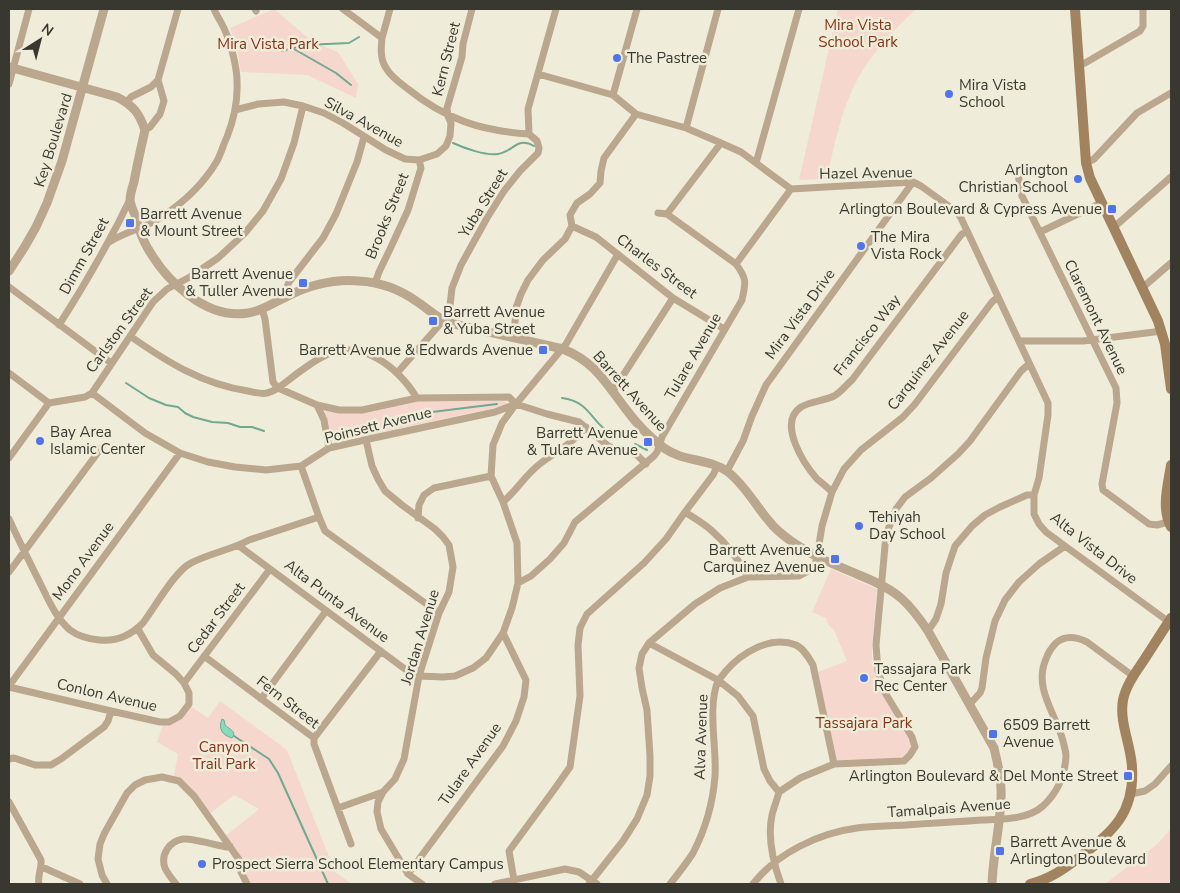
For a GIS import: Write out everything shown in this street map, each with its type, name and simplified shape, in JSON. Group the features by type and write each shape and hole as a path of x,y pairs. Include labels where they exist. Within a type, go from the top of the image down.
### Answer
{"main road":[{"path":"1075,9 1086,163 1090,178 1101,203 1158,321 1165,344 1171,389"},
{"path":"1170,524 1165,509 1171,465"},
{"path":"1030,884 1043,881 1058,873 1104,838 1116,826 1125,811 1131,794 1133,780 1122,714 1123,700 1133,676 1170,620"}],"street":[{"path":"9,84 11,68 29,9"},
{"name":"Key Boulevard","path":"9,271 24,248 47,203 62,161 104,9"},
{"path":"11,68 117,97 135,109 145,130 160,114 164,101 158,80 178,9"},
{"path":"109,242 158,219 179,205 199,185 217,161 236,110 237,80 226,33 214,9"},
{"path":"344,9 382,38"},
{"path":"390,9 382,38 381,54 386,68 395,79 421,100 448,116 483,128 528,134"},
{"name":"Kern Street","path":"448,116 447,108 462,57 463,44 472,9"},
{"name":"Yuba Street","path":"397,373 450,314 452,288 461,265 504,190 538,153 537,141 528,134 528,109 556,9"},
{"path":"613,95 637,9"},
{"path":"686,128 718,9"},
{"path":"756,163 799,9"},
{"path":"1079,64 1085,63 1140,31 1143,26 1143,9"},
{"path":"538,74 613,95 636,114 686,128 741,152 791,189 736,264 667,214 658,213"},
{"path":"127,102 131,97 158,80"},
{"path":"1086,163 1094,159 1137,113 1171,93"},
{"name":"Silva Avenue","path":"236,110 258,104 284,102 303,106 324,113 343,123 364,138 405,159 419,160"},
{"name":"Carlston Street","path":"49,403 85,397 92,393 153,302 175,284 190,277 218,258 245,233 263,211 282,179 294,143 303,106"},
{"path":"514,338 516,308 528,280 544,260 565,239 572,226 570,215 577,203 590,194 600,183 604,158 636,114"},
{"path":"419,160 437,154 446,146 450,136 451,122 448,116"},
{"name":"Barrett Avenue","path":"145,130 130,200 139,229 156,262 175,284 198,301 212,309 229,313 248,313 262,309 305,288 328,282 359,281 375,283 389,287 414,300 443,321 572,352 599,373 635,421 668,451 709,463 727,471 741,483 770,523 792,542 817,556 882,585 901,598 928,631 994,748 1001,780 1001,799 993,857 992,884"},
{"path":"289,295 288,287 290,282 324,238 336,214 357,162 364,138"},
{"path":"667,214 721,143"},
{"name":"Brooks Street","path":"375,283 408,210 421,168 419,160"},
{"name":"Claremont Avenue","path":"1018,174 1022,196 1116,388 1117,403 1102,490 1148,524 1170,524"},
{"path":"1113,228 1171,178"},
{"name":"Hazel Avenue","path":"791,189 913,182 957,212 1048,403 1048,415 1038,478"},
{"name":"Mira Vista Drive","path":"727,471 743,441 766,385 913,182"},
{"name":"Dimm Street","path":"59,325 78,297 130,200"},
{"path":"1040,232 1101,203"},
{"name":"Charles Street","path":"572,226 596,237 673,298 724,329"},
{"name":"Francisco Way","path":"832,492 817,479 794,444 791,424 794,417 799,409 809,403 835,395 852,380 961,235 966,231"},
{"path":"419,676 455,676 473,668 486,658 503,633 518,583 517,544 492,476 493,445 502,423 563,349 618,254"},
{"path":"1142,288 1171,263"},
{"name":"Tulare Avenue","path":"518,583 531,576 550,560 564,543 575,522 654,456 662,437 742,300 745,287 744,275 736,264"},
{"path":"9,287 112,363"},
{"name":"Carquinez Avenue","path":"593,883 637,819 647,795 650,776 650,756 646,710 639,668 642,654 649,643 695,604 720,588 748,577 799,576 812,570 815,565 822,526 832,492 844,469 861,450 903,417 915,404 992,302 998,297"},
{"path":"613,391 673,298"},
{"path":"262,309 273,382 278,388 317,405 339,410 362,410 417,398 509,397 516,404 579,422 607,445 614,449 637,455 646,464"},
{"path":"1019,341 1083,341 1162,332"},
{"path":"130,336 170,363 191,374 216,384 266,394 327,355 344,350 363,352 381,360 397,373 411,388 417,398"},
{"path":"781,884 774,863 770,841 772,816 779,792 800,778 834,764 904,761 915,747 912,737 884,691 878,671 876,645 886,535 896,509 905,497 932,478 958,454 1029,364"},
{"path":"9,373 49,403 9,458"},
{"name":"Poinsett Avenue","path":"92,393 145,433 180,453 235,468 266,470 301,466 329,448 495,412 516,404"},
{"path":"317,405 324,420 329,448"},
{"path":"503,502 540,464 565,447 586,427"},
{"name":"Jordan Avenue","path":"366,440 372,466 385,491 443,536 449,545 453,567 449,592 439,613 419,676 404,760 395,779 383,792 378,802 377,812 381,829 408,874 422,884"},
{"path":"9,572 102,447"},
{"name":"Mono Avenue","path":"9,686 180,453"},
{"path":"301,466 325,530 439,613"},
{"path":"514,880 509,851 570,767 580,696 578,645 580,628 587,614 644,563 666,539 718,467"},
{"path":"418,518 424,495 434,488 492,476"},
{"name":"Alta Vista Drive","path":"1038,478 1034,495 1034,514 1046,532 1170,620"},
{"path":"928,631 936,619 946,573 956,546 972,526 985,515 1000,507 1034,495"},
{"path":"685,512 710,529 722,540 748,577"},
{"path":"9,519 59,618 72,631 88,639 108,641 125,636 138,629 181,570 191,563 209,555 239,546 249,540 319,517"},
{"name":"Alta Punta Avenue","path":"239,546 413,675 419,676"},
{"path":"970,704 982,688 986,658 995,621 1005,600 1039,564 1065,546"},
{"name":"Cedar Street","path":"184,683 270,569"},
{"path":"261,699 326,611"},
{"path":"138,629 153,655 184,683"},
{"name":"Tulare Avenue","path":"408,874 503,746 516,721 524,697 526,680 503,633"},
{"name":"Tamalpais Avenue","path":"753,884 774,863 811,841 833,833 857,828 1026,816 1039,810 1059,788 1064,773 1066,754 1061,735 1044,693 1043,666 1051,648 1058,641 1065,638 1080,638 1133,676"},
{"name":"Alva Avenue","path":"670,884 692,854 703,830 715,776 713,700 718,680 734,662 753,649 771,643 784,642 797,646 807,654 813,665 834,764"},
{"path":"649,643 718,680 738,696 753,716 764,769 770,781 779,792"},
{"path":"314,738 380,651"},
{"name":"Fern Street","path":"204,656 314,738 314,744 351,844"},
{"name":"Conlon Avenue","path":"9,686 160,722 169,722 180,716 189,704 189,692 184,683"},
{"path":"9,759 14,758 36,765 51,765 104,727 112,711"},
{"path":"1131,794 1145,791 1155,784 1171,766"},
{"path":"107,884 102,876 98,859 100,844 104,834 127,793 135,785 145,780 162,777 179,781 194,796 240,861 241,872 247,884"},
{"path":"338,808 383,792"},
{"path":"9,802 42,860 39,884"},
{"path":"176,884 165,868 164,859 168,848 176,841 185,839 230,846"},
{"path":"42,867 80,884"},
{"path":"495,884 565,869 579,872 593,883"}],"green space":[{"name":"Mira Vista Park","path":"274,9 313,42 338,52 358,84 356,98 307,75 241,72 230,28"},
{"name":"Mira Vista School Park","path":"838,9 916,9 869,60 857,80 842,116 827,179 799,180"},
{"path":"418,401 504,401 507,404 506,406 341,441 332,439 330,436 329,425 325,416 325,411 327,410"},
{"name":"Tassajara Park","path":"831,569 877,589 872,660 876,677 886,689 913,746 908,756 899,759 835,760 818,672 847,661 834,630 829,626 826,618 812,612"},
{"name":"Canyon Trail Park","path":"220,701 287,750 335,872 352,884 247,884 240,861 224,837 259,809 234,795 208,815 173,780 178,754 157,742 164,722 169,722 189,705 208,718"},
{"path":"1171,829 1171,884 1105,884 1156,845"}],"shaded area":[{"path":"222,719 225,725 233,732 232,738 222,731 220,726"}],"waterway":[{"path":"282,51 304,45 349,43 359,37"},
{"path":"294,49 336,73 351,85"},
{"path":"453,143 487,154 503,153 515,145 523,143 534,146"},
{"path":"126,383 149,398 166,405 178,407 193,417 240,427 252,427 264,431"},
{"path":"562,398 580,404 605,430 612,434"},
{"path":"432,412 497,404"},
{"path":"635,444 647,450"},
{"path":"234,736 269,759 278,773 328,884"}],"place":[{"name":"The Pastree","path":"617,58"},
{"name":"Mira Vista School","path":"949,94"},
{"name":"Arlington Christian School","path":"1078,179"},
{"name":"Arlington Boulevard & Cypress Avenue","path":"1112,209"},
{"name":"Barrett Avenue & Mount Street","path":"130,223"},
{"name":"The Mira Vista Rock","path":"861,246"},
{"name":"Barrett Avenue & Tuller Avenue","path":"303,283"},
{"name":"Barrett Avenue & Yuba Street","path":"433,321"},
{"name":"Barrett Avenue & Edwards Avenue","path":"543,350"},
{"name":"Bay Area Islamic Center","path":"40,441"},
{"name":"Barrett Avenue & Tulare Avenue","path":"648,442"},
{"name":"Tehiyah Day School","path":"859,526"},
{"name":"Barrett Avenue & Carquinez Avenue","path":"835,559"},
{"name":"Tassajara Park Rec Center","path":"864,678"},
{"name":"6509 Barrett Avenue","path":"993,734"},
{"name":"Arlington Boulevard & Del Monte Street","path":"1128,776"},
{"name":"Barrett Avenue & Arlington Boulevard","path":"1000,851"},
{"name":"Prospect Sierra School Elementary Campus","path":"202,864"}]}
